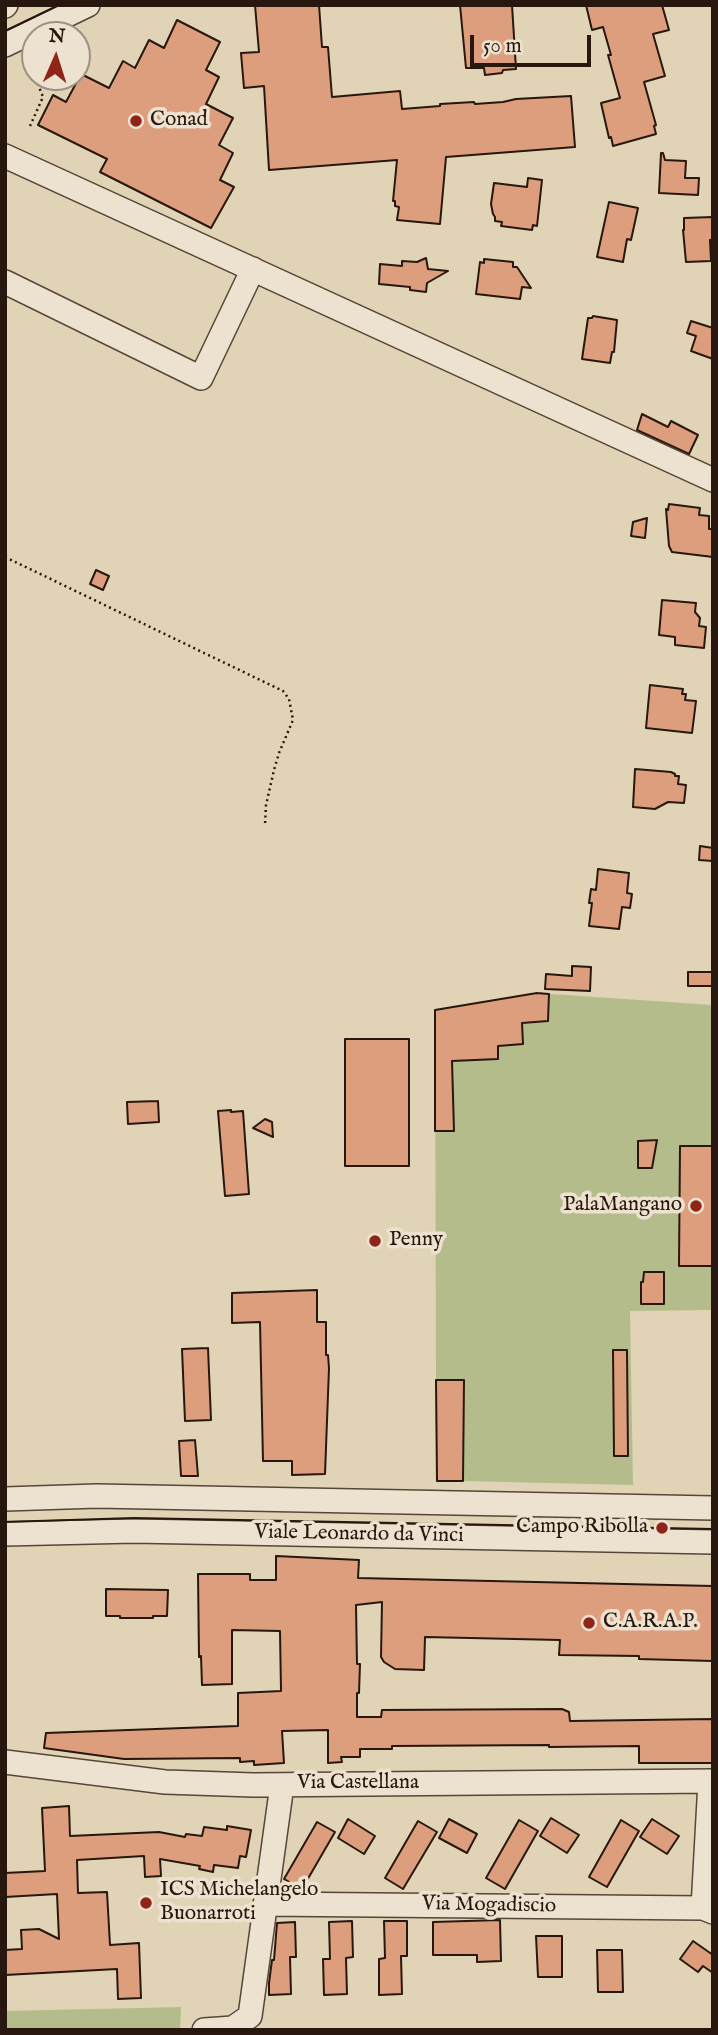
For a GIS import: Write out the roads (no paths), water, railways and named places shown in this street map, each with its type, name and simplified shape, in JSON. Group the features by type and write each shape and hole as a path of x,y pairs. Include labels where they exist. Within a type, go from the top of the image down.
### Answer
{"street":[{"path":"5,45 88,5"},
{"path":"5,156 713,480"},
{"path":"5,282 201,378 253,269"},
{"name":"Viale Leonardo da Vinci","path":"5,1499 97,1496 713,1508"},
{"path":"235,1532 236,1498"},
{"name":"Viale Leonardo da Vinci","path":"5,1534 235,1532 713,1542"},
{"name":"Via Castellana","path":"5,1762 165,1782 282,1785 712,1782"},
{"path":"708,1910 712,1782"},
{"path":"204,2030 233,2028 250,2016 282,1785"},
{"name":"Via Mogadiscio","path":"265,1904 708,1910"}],"tram line":[{"path":"5,31 59,5"},
{"path":"5,1522 134,1518 713,1529"}],"place":[{"name":"Conad","path":"136,121"},
{"name":"PalaMangano","path":"696,1206"},
{"name":"Penny","path":"375,1241"},
{"name":"Campo Ribolla","path":"662,1528"},
{"name":"C.A.R.A.P.","path":"589,1623"},
{"name":"ICS Michelangelo Buonarroti","path":"146,1903"}]}
